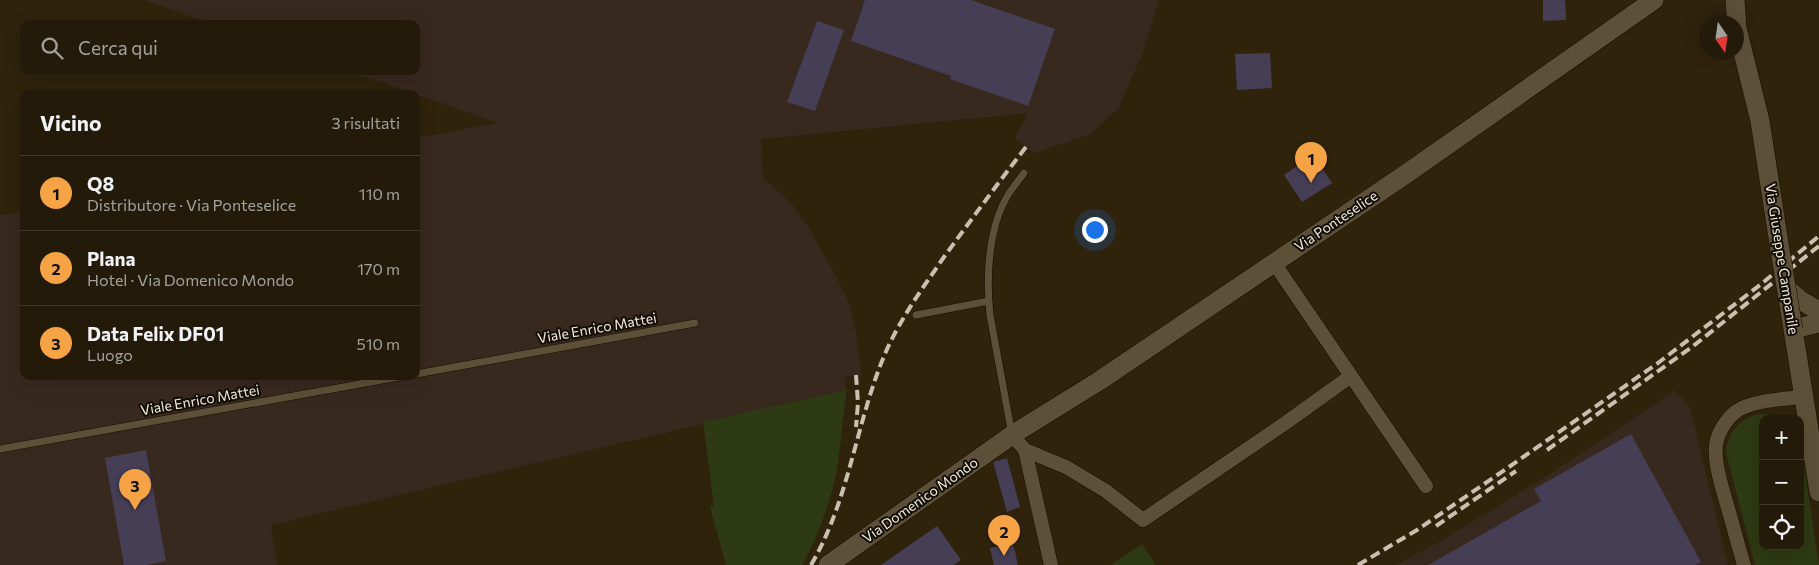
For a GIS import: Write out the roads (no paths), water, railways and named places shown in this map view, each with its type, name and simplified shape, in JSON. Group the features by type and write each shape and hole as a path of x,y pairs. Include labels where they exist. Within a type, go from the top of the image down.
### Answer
{"street":[{"name":"Via Ponteselice","path":"1012,435 1099,381 1406,174 1654,0"},
{"path":"1725,0 1732,15"},
{"name":"Via Giuseppe Campanile","path":"1735,0 1736,15"},
{"name":"Via Giuseppe Campanile","path":"1744,56 1760,121 1819,492"},
{"path":"1274,263 1426,486"},
{"path":"1786,288 1800,300 1819,311"},
{"path":"1793,330 1819,323"},
{"path":"1012,435 1025,450 1066,467 1106,491 1142,520 1284,424 1351,376"},
{"path":"1743,562 1716,459 1716,444 1719,435 1732,415 1741,409 1776,400 1803,397"},
{"name":"Via Domenico Mondo","path":"828,565 1012,435"},
{"path":"1025,450 1051,565"}],"lane":[{"path":"1012,435 989,301 991,253 994,229 1008,194 1024,174"},
{"path":"916,315 989,301"},
{"name":"Viale Enrico Mattei","path":"420,373 695,323"},
{"name":"Viale Enrico Mattei","path":"0,449 382,380"}],"railway":[{"path":"811,565 824,539 845,485 868,401 877,374 894,335 914,301 944,257 1026,147"},
{"path":"1358,565 1417,530 1658,363 1760,285 1819,236"},
{"path":"1547,450 1692,347 1819,246"},
{"path":"856,375 858,403 856,427"},
{"path":"1436,526 1516,471"}],"place":[{"name":"Q8","path":"1311,183"},
{"name":"Data Felix DF01","path":"135,510"},
{"name":"Plana","path":"1004,556"}]}
